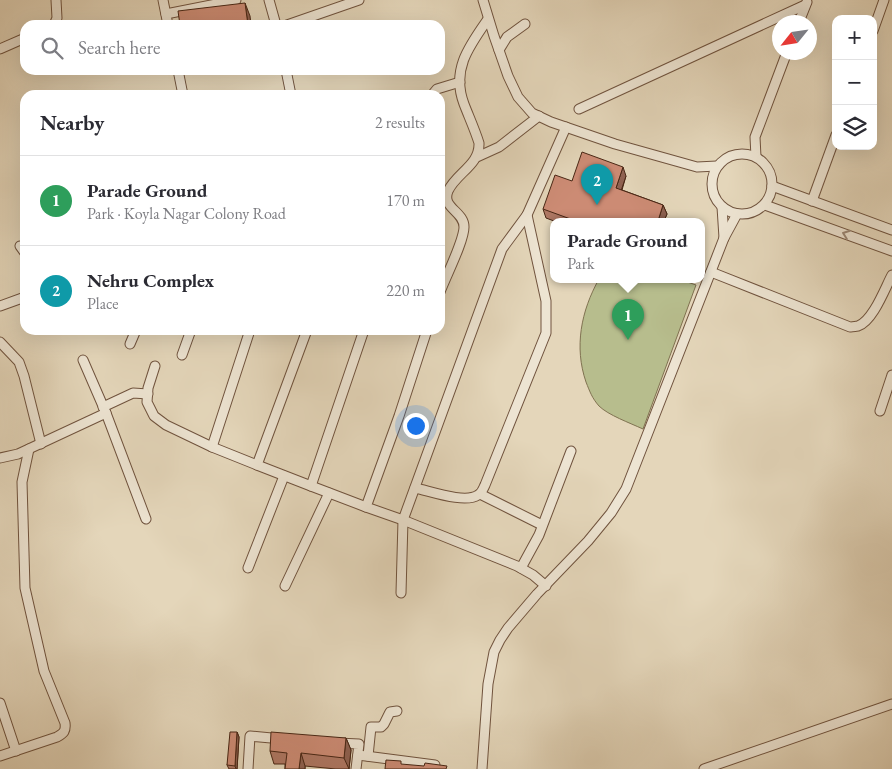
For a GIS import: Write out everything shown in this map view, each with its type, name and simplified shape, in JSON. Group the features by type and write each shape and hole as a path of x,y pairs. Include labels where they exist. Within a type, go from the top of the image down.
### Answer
{"street":[{"path":"56,0 57,20"},
{"path":"163,0 167,20"},
{"path":"166,14 236,0"},
{"path":"269,0 275,20"},
{"path":"301,20 359,0"},
{"path":"483,0 508,76 518,98 532,113 615,144 697,167 717,166"},
{"path":"877,20 884,0"},
{"path":"801,15 806,2"},
{"path":"579,109 806,2"},
{"path":"445,193 477,157 480,150 464,103 460,82 464,55 488,20"},
{"path":"499,50 507,37 525,24"},
{"path":"494,36 507,37"},
{"path":"0,49 20,40"},
{"path":"739,154 756,157 763,162 768,170 772,186 770,196 765,204 757,211 747,214 737,214 722,207 716,201 712,178 717,166 723,160 739,154 755,137 784,60"},
{"path":"179,75 182,90"},
{"path":"287,75 290,90"},
{"path":"435,90 460,82"},
{"path":"477,157 499,147 539,116"},
{"path":"401,592 403,520 502,249 528,216 566,127"},
{"path":"755,137 756,157"},
{"path":"812,201 832,146"},
{"path":"697,167 712,185"},
{"path":"772,186 892,230"},
{"path":"445,196 449,205 464,220 462,238 445,280"},
{"path":"765,204 892,251"},
{"path":"722,207 724,238"},
{"path":"482,769 488,684 494,652 508,628 588,541 611,513 626,489 724,238 737,214"},
{"path":"415,488 459,498 471,498 480,494 485,485 546,334 546,300 528,216"},
{"path":"711,272 850,327 858,326 866,321 874,310 892,275"},
{"path":"0,306 20,299"},
{"path":"130,344 134,335"},
{"path":"182,354 189,335"},
{"path":"212,447 248,335"},
{"path":"257,466 305,335"},
{"path":"311,486 362,335"},
{"path":"366,507 399,416 425,335"},
{"path":"0,342 19,362 40,444"},
{"path":"83,360 105,410 146,519"},
{"path":"155,366 147,402 154,416 166,425 257,466 403,520 521,568 534,575 546,586"},
{"path":"880,411 892,375"},
{"path":"0,458 29,450 133,393 148,394"},
{"path":"0,756 57,737 63,734 66,729 44,671 25,588 22,482 29,450"},
{"path":"521,568 534,546 571,451"},
{"path":"248,568 284,476"},
{"path":"285,586 329,493"},
{"path":"480,494 542,526"},
{"path":"0,703 16,751"},
{"path":"704,769 892,704"},
{"path":"368,756 371,727 380,727 384,724 390,712 397,711"},
{"path":"248,769 250,736 290,739"},
{"path":"330,742 359,744 356,769"},
{"path":"358,755 446,766"}],"green space":[{"path":"597,283 690,283 696,285 643,429 608,413 599,406 586,382 580,356 581,329"}],"building":[{"path":"245,3 247,20 179,20 178,11"},
{"path":"582,152 623,167 616,188 663,205 659,218 568,218 543,209 555,175 572,181"},
{"path":"230,732 237,732 235,766 227,765"},
{"path":"271,732 346,738 344,758 301,753 299,769 285,769 287,753 270,751"},
{"path":"386,760 401,761 401,764 424,766 425,763 447,766 446,769 385,769"}],"place":[{"name":"Nehru Complex","path":"597,205"},
{"name":"Parade Ground","path":"628,340"}]}
